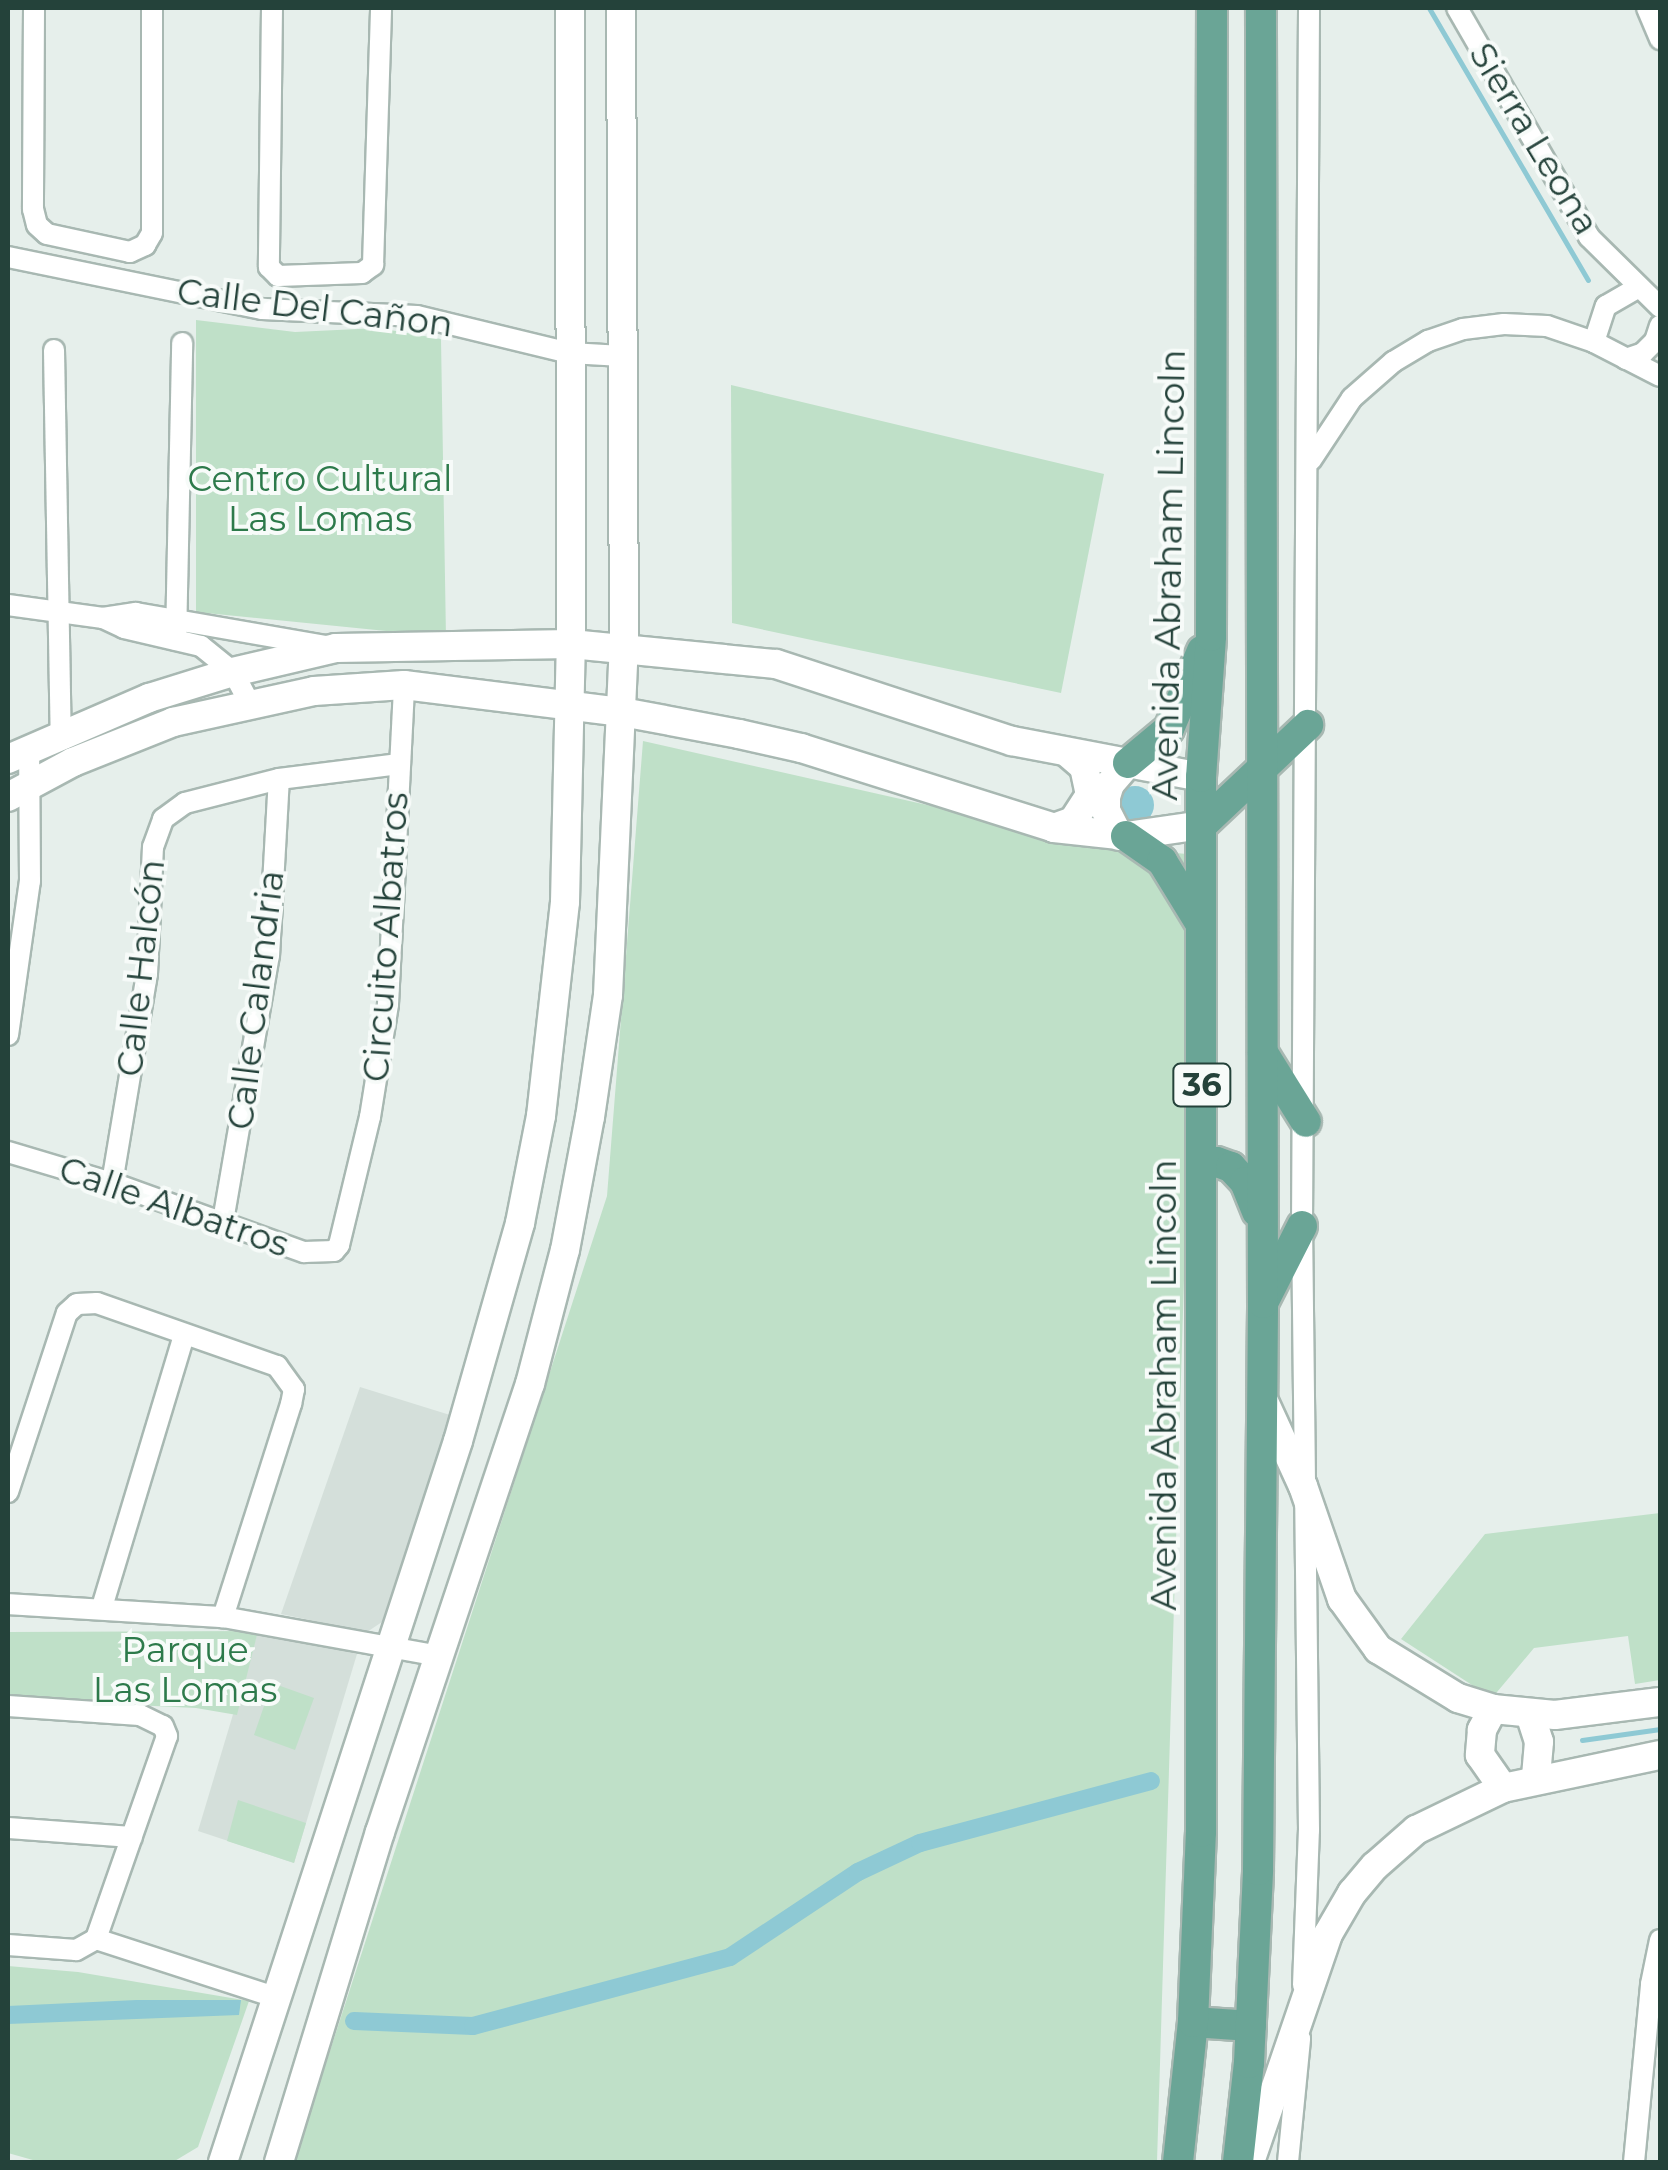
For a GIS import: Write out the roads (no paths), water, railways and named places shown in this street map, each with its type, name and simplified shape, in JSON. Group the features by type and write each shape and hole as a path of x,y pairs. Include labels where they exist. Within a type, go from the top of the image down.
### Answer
{"main road":[{"path":"223,2162 489,1338 520,1223 541,1116 564,902 571,644 570,8"},
{"path":"279,2162 380,1832 513,1437 565,1250 608,995 624,648 622,8"},
{"name":"Avenida Abraham Lincoln","path":"1178,2162 1193,2022 1201,1832 1203,930 1213,815 1201,777 1211,636 1212,8"},
{"name":"36","path":"1238,2162 1258,1870 1259,1390 1263,1303 1258,769 1260,8"},
{"path":"1203,930 1162,861 1122,836 1106,811 1106,796 1110,784 1128,763 1169,729 1194,666 1211,636"},
{"path":"18,754 148,698 232,672 336,648 571,644 776,664 994,736 1069,754 1201,777"},
{"path":"20,791 88,756 174,722 314,691 404,684 622,712 800,748 1054,828 1122,836 1213,815 1308,725"},
{"path":"1054,828 1073,822 1090,795 1084,767 1069,754"},
{"path":"1213,815 1260,881"},
{"path":"1262,1052 1306,1122"},
{"path":"1202,1165 1222,1163 1238,1174 1262,1224"},
{"path":"1263,1303 1302,1226"},
{"path":"1259,1390 1303,1486 1327,1565 1363,1632 1378,1649 1413,1674 1458,1698 1492,1710 1530,1714 1588,1712 1660,1702"},
{"path":"1492,1710 1482,1730 1480,1755 1503,1788"},
{"path":"1530,1714 1539,1742 1536,1778"},
{"path":"1250,2162 1328,1934 1352,1892 1375,1866 1416,1830 1503,1788 1660,1755"},
{"path":"334,1816 380,1832"},
{"path":"1193,2022 1250,2026"}],"street":[{"path":"34,8 33,209 37,225 47,234 130,252 145,245 152,233 152,8"},
{"path":"272,8 269,267 278,276 362,273 373,265 381,8"},
{"path":"1288,2162 1302,2018 1309,1811 1302,1226 1310,462 1309,8"},
{"name":"Sierra Leona","path":"1458,8 1589,238 1660,307"},
{"path":"1647,8 1660,39"},
{"name":"Calle Del Cañon","path":"8,257 262,309 454,322 570,353 622,356"},
{"path":"1594,342 1606,306 1637,288"},
{"path":"1660,307 1660,317"},
{"path":"1310,462 1352,398 1393,362 1428,342 1463,329 1504,324 1547,326 1594,342 1660,376"},
{"path":"1626,359 1643,353 1655,341 1660,326"},
{"path":"177,630 182,343"},
{"path":"54,350 55,612 61,734"},
{"path":"8,604 103,618 124,628 336,648"},
{"path":"177,630 232,672 250,704"},
{"name":"Circuito Albatros","path":"340,1245 370,1118 388,1004 404,684"},
{"path":"8,1035 30,882 18,754"},
{"name":"Calle Halcón","path":"112,1182 147,974 158,830 172,810 184,803 279,778 399,764"},
{"name":"Calle Calandria","path":"223,1221 269,956 279,778"},
{"path":"8,890 30,882"},
{"name":"Calle Albatros","path":"8,1152 112,1182 304,1252 334,1251 340,1245"},
{"path":"8,1492 68,1312 77,1304 97,1303 277,1366 294,1389 223,1617"},
{"path":"102,1607 184,1336"},
{"path":"8,1604 223,1617 439,1656"},
{"path":"8,1706 140,1714 163,1726 167,1736 96,1939 76,1950 8,1944"},
{"path":"8,1828 132,1838"},
{"path":"96,1939 274,1996"},
{"path":"1634,2162 1650,1984 1660,1940"}],"water":[{"path":"1135,786 1148,792 1154,805 1148,818 1135,824 1122,818 1116,805 1122,792"},
{"path":"241,2000 239,2015 8,2024 8,2006"}],"waterway":[{"path":"1429,8 1588,280"},
{"path":"1582,1740 1660,1729"},
{"path":"354,2021 473,2026 730,1957 858,1872 920,1843 1151,1781"}],"park label":[{"name":"Centro Cultural Las Lomas","path":"320,499"},
{"name":"Parque Las Lomas","path":"185,1670"}]}
